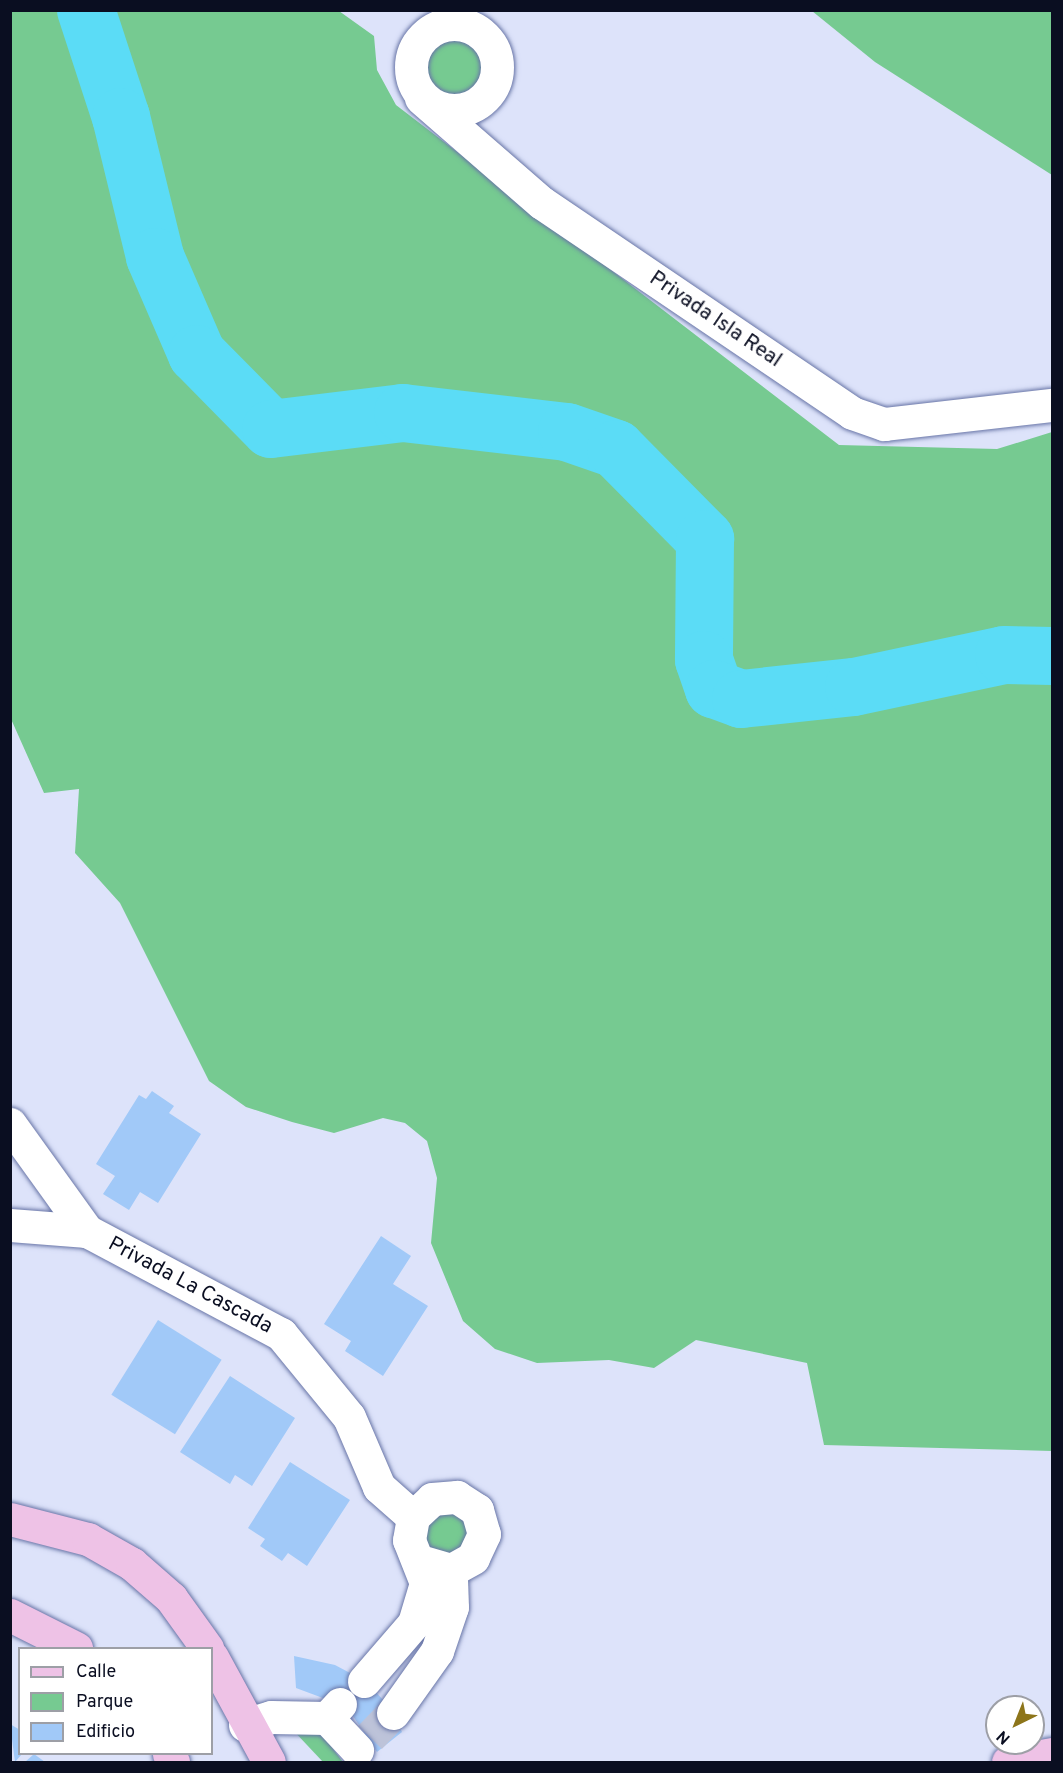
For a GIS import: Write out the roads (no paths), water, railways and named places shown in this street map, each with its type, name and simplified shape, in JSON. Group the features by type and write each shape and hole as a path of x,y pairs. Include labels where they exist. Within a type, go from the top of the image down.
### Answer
{"main road":[{"path":"10,1519 88,1539 132,1564 171,1598 206,1647"},
{"path":"10,1615 74,1647"},
{"path":"213,1659 245,1725 269,1762"},
{"path":"1008,1762 1053,1754"}],"street":[{"path":"440,17 463,23 487,35 499,60 492,87 472,107 445,111 421,98 410,74 416,46 440,17"},
{"name":"Privada Isla Real","path":"421,98 542,203 852,413 884,424 1053,405"},
{"name":"Privada La Cascada","path":"10,1124 87,1231"},
{"name":"Privada La Cascada","path":"10,1225 87,1231 281,1334 349,1417 379,1487 413,1517"},
{"path":"364,1681 414,1623 426,1583 409,1540 413,1517 432,1499 457,1497 477,1510 484,1534 473,1558 451,1570 419,1562"},
{"path":"393,1713 437,1652 452,1607 451,1570"},
{"path":"245,1725 272,1717 334,1711 362,1750"}],"waterway":[{"path":"86,10 121,117 155,257 197,354 271,429 403,413 567,432 616,449 705,539 704,660 714,689 741,699 854,687 1004,655 1052,656"}],"tunnel":[{"path":"370,1737 393,1713"}]}
